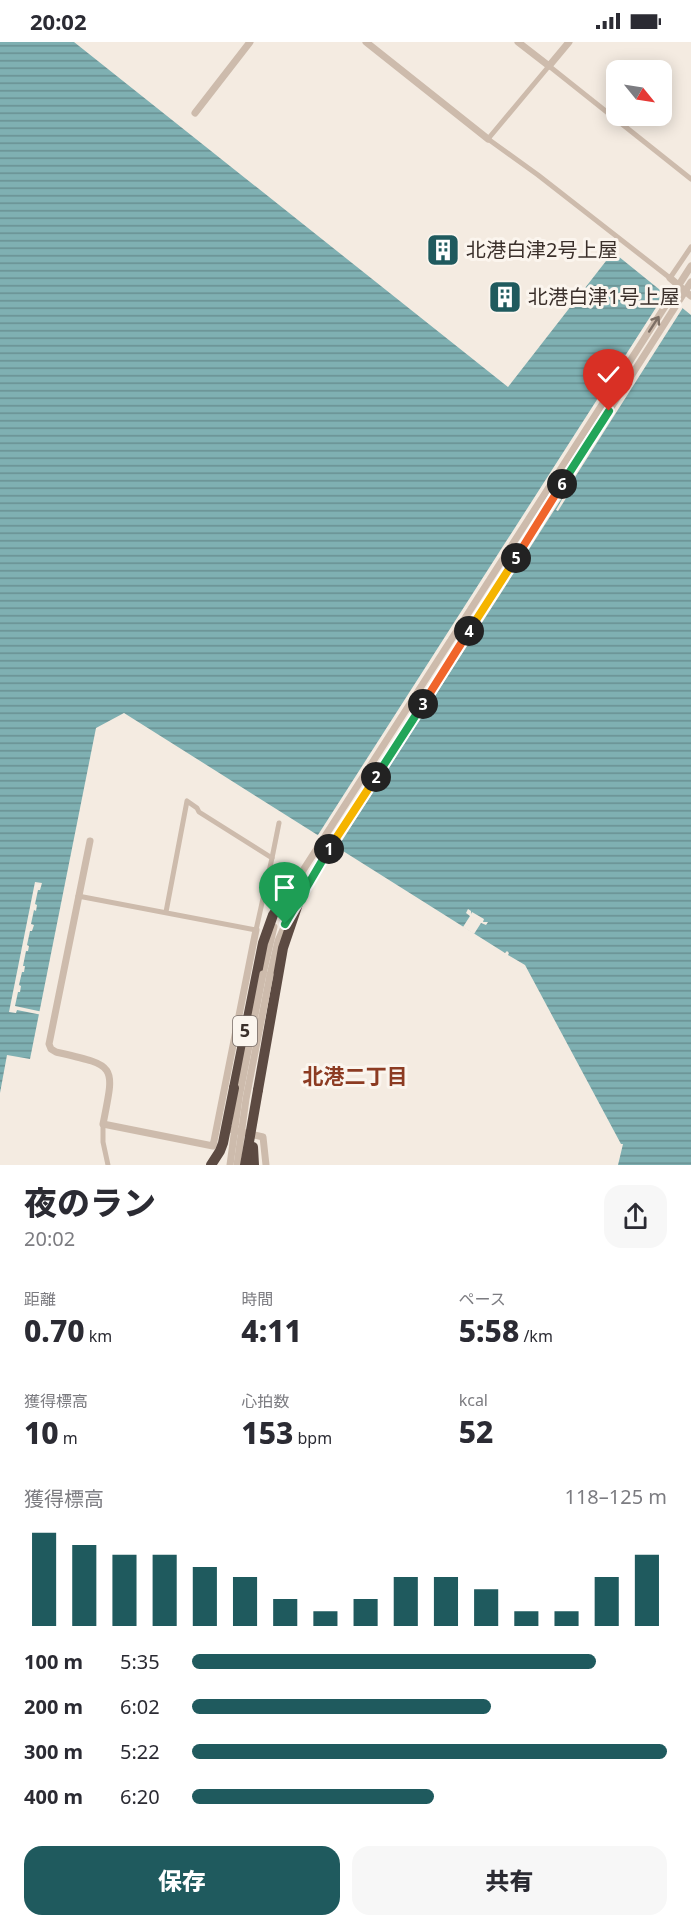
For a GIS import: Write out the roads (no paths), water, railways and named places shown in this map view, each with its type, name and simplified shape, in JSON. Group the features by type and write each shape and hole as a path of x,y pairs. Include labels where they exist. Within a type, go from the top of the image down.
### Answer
{"highway":[{"name":"5","path":"210,1165 223,1143 263,943 273,915 298,889"},
{"name":"5","path":"245,1165 284,948 298,889"},
{"name":"5","path":"222,1165 234,1088"},
{"name":"5","path":"255,1165 253,1148 258,1090"}],"street":[{"path":"195,112 250,42"},
{"path":"366,42 691,296"},
{"path":"519,42 691,179"},
{"path":"488,139 570,42"},
{"path":"670,278 691,247"},
{"path":"237,1165 246,1098 274,958 298,889 691,266"},
{"path":"230,1165 239,1098 266,956 276,920 691,282"},
{"path":"166,912 187,801 198,808 199,812 272,858"},
{"path":"222,1165 213,1146 279,824"},
{"path":"90,841 49,1044 56,1052 99,1063 108,1071 111,1085 103,1124 103,1142 108,1165"},
{"path":"78,896 256,930"},
{"path":"103,1124 213,1146"},
{"path":"217,1127 263,1137 266,1165"}],"water":[{"path":"0,42 74,42 508,387 613,252 691,315 691,1165 618,1165 623,1144 525,965 508,955 507,951 505,953 124,713 96,728 30,1059 7,1055 0,1093"}],"place":[{"name":"北港白津2号上屋","path":"443,250"},
{"name":"北港白津1号上屋","path":"505,297"}],"district":[{"name":"北港二丁目","path":"355,1077"}]}
